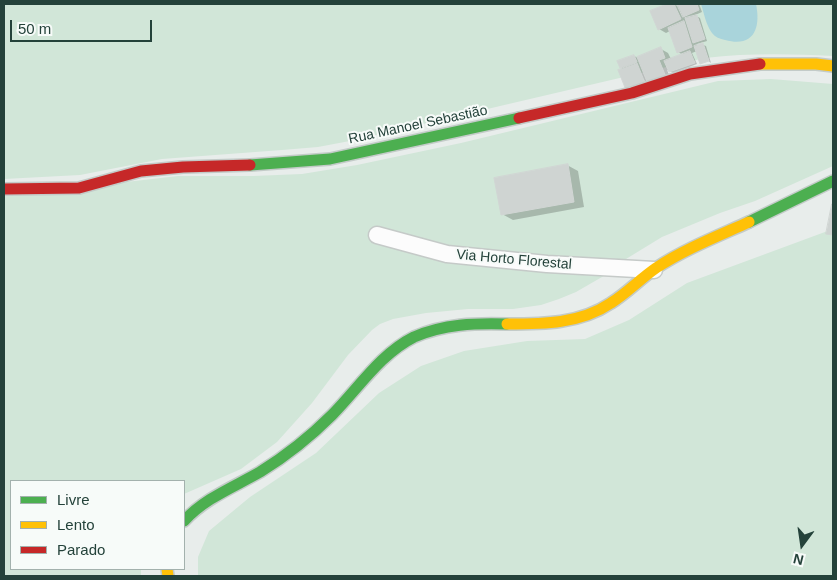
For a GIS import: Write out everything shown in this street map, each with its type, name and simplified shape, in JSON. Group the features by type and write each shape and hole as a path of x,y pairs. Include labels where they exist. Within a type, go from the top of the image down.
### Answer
{"street":[{"name":"Rua Manoel Sebastião","path":"4,189 78,188 142,171 183,167 269,164 330,158 632,93 690,74 765,63 833,66"},
{"path":"185,521 189,515 204,504 268,467 309,436 331,416 372,371 400,344 426,332 455,324 572,321 594,313 654,270 690,249 833,181"},
{"name":"Via Horto Florestal","path":"378,235 447,254 547,264 654,270"}],"green space":[{"path":"4,4 833,4 833,56 769,54 705,58 318,147 162,159 80,175 4,179"},
{"path":"771,79 833,84 833,166 755,201 662,237 626,259 602,277 576,292 559,299 541,305 513,309 468,309 426,313 393,319 380,324 348,355 312,403 277,442 241,469 185,494 185,480 10,480 10,570 141,570 141,576 4,576 4,196 178,176 302,174 357,165 461,143 718,81"},
{"path":"833,229 833,576 198,576 198,557 209,531 250,497 316,453 379,393 421,366 464,351 527,341 585,339 629,320 687,283"}],"water":[{"path":"701,4 756,4 757,21 753,34 743,41 735,42 716,37 708,26"}],"building":[{"path":"667,4 674,4 681,19 658,30 650,11"},
{"path":"677,4 697,4 699,10 683,17"},
{"path":"697,15 705,39 693,43 685,18"},
{"path":"684,21 692,47 677,53 668,28"},
{"path":"703,43 709,61 700,64 694,46"},
{"path":"661,47 665,58 659,60 666,77 648,84 637,57"},
{"path":"690,51 695,63 669,72 664,61"},
{"path":"634,55 637,62 620,68 617,61"},
{"path":"637,63 645,83 626,90 618,70"},
{"path":"568,164 574,202 501,215 494,178"},
{"path":"833,204 833,235 826,234"}],"traffic: fast":[{"path":"250,165 330,159 519,118"},
{"path":"749,222 833,181"},
{"path":"185,520 210,499 260,472 316,431 380,362 402,344 414,337 437,329 471,324 507,324"}],"traffic: slow":[{"path":"760,64 816,64 833,66"},
{"path":"507,324 561,321 574,319 599,310 617,299 650,272 667,261 749,222"},
{"path":"167,570 168,576"}],"traffic: jam":[{"path":"519,118 632,93 690,74 760,64"},
{"path":"4,189 79,188 141,171 183,167 250,165"}]}
